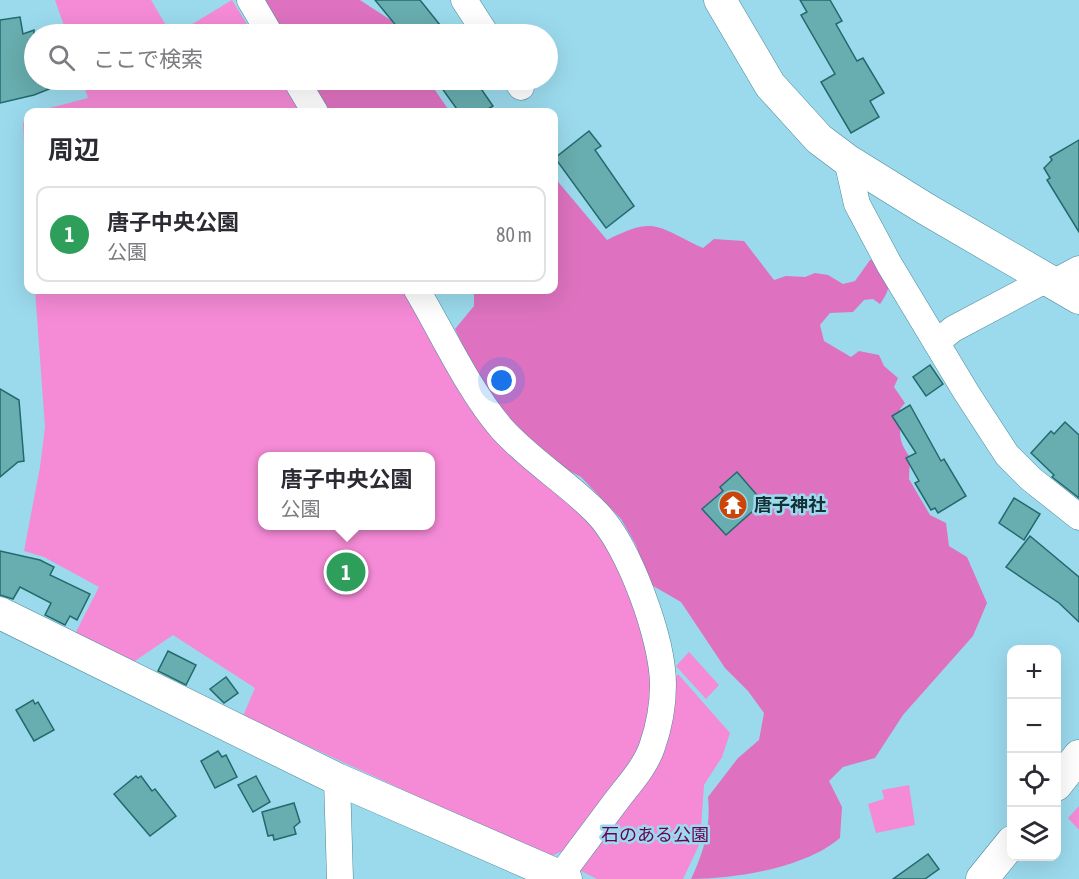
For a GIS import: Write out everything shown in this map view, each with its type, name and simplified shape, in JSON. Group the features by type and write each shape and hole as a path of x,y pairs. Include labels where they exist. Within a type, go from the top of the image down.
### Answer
{"street":[{"path":"250,0 264,24"},
{"path":"464,0 480,24"},
{"path":"730,3 776,92 819,139 847,160 1065,282"},
{"path":"302,90 313,108"},
{"path":"847,160 857,204 889,264 1007,455 1031,479 1079,517"},
{"path":"937,342 953,329 1065,282"},
{"path":"0,613 338,779 563,878 639,772 652,749 661,712 663,683 659,652 628,557 617,539 599,515 566,483 530,458 501,428 480,398 419,294"},
{"path":"1061,779 1079,756"},
{"path":"338,779 340,879"},
{"path":"982,879 1007,847"}],"green space":[{"path":"55,0 151,0 165,24 63,24"},
{"path":"232,0 247,24 192,24"},
{"path":"85,90 286,90 298,108 49,108 88,98"},
{"path":"35,294 405,294 490,433 519,464 558,489 589,517 612,549 645,628 656,678 642,750 565,850 549,857 243,716 255,688 173,635 132,663 75,634 99,587 44,557 24,551 45,427"},
{"path":"689,652 719,685 706,699 676,666"},
{"name":"石のある公園","path":"678,674 730,733 722,757 704,785 700,843 683,879 597,879 581,871 578,862 646,775 672,683"},
{"path":"909,785 915,825 876,833 868,804 884,799 882,790"},
{"path":"1079,806 1079,830 1068,818"}],"shaded area":[{"path":"265,0 360,0 394,24 273,24"},
{"path":"310,90 435,90 447,108 321,108"},
{"path":"558,182 607,240 623,232 647,226 665,230 703,248 714,239 744,241 774,280 786,276 805,277 815,273 828,275 843,284 855,281 870,260 878,260 888,282 887,292 880,304 873,299 864,300 853,312 830,313 820,325 824,341 851,357 859,351 879,355 884,366 898,378 894,387 905,403 900,409 900,434 902,444 910,457 909,479 930,515 946,523 949,546 967,557 987,603 973,636 903,715 875,758 843,767 829,781 842,807 840,838 808,857 769,870 728,877 691,879 706,839 708,797 738,758 759,740 764,713 748,691 725,668 681,602 648,583 636,545 621,519 581,477 520,445 479,381 455,329 474,306 474,294 558,294"}],"building":[{"path":"375,0 420,0 439,24 395,24"},
{"path":"800,0 830,0 842,21 836,24 857,61 863,58 884,93 870,101 879,117 851,133 821,82 835,74 801,15 807,12"},
{"path":"20,17 24,34 24,90 47,90 0,103 0,20"},
{"path":"443,90 482,90 493,106 490,108 456,108"},
{"path":"589,131 601,146 595,150 634,206 606,228 558,162 558,156"},
{"path":"1079,140 1079,232 1047,180 1050,178 1044,168 1052,160 1050,157"},
{"path":"930,365 943,384 926,396 913,377"},
{"path":"0,389 19,400 24,461 18,462 0,477"},
{"path":"910,405 941,461 944,459 966,496 938,513 935,508 931,510 915,483 919,481 906,458 916,453 892,416"},
{"path":"1065,422 1079,435 1079,498 1052,477 1054,475 1031,453 1051,431 1054,434"},
{"name":"唐子神社","path":"737,472 763,502 726,535 702,509 723,491 720,487"},
{"path":"1014,498 1040,514 1024,540 999,523"},
{"path":"1030,536 1079,577 1079,622 1059,603 1006,567"},
{"path":"0,551 40,560 54,567 50,575 90,594 77,620 70,616 65,625 45,615 51,603 20,587 13,599 0,595"},
{"path":"168,651 196,665 186,685 158,671"},
{"path":"226,677 238,693 224,703 210,689"},
{"path":"33,700 35,704 38,702 54,730 34,741 16,710"},
{"path":"218,751 222,757 226,755 237,777 215,788 201,761"},
{"path":"136,776 138,778 141,776 152,791 155,789 176,816 150,836 114,794"},
{"path":"256,776 270,802 253,812 238,785"},
{"path":"294,803 300,822 294,827 296,834 274,840 273,835 268,836 262,812"},
{"path":"928,854 939,869 925,879 893,879"}],"place":[{"name":"唐子神社","path":"733,505"},
{"name":"唐子中央公園","path":"346,572"}]}
